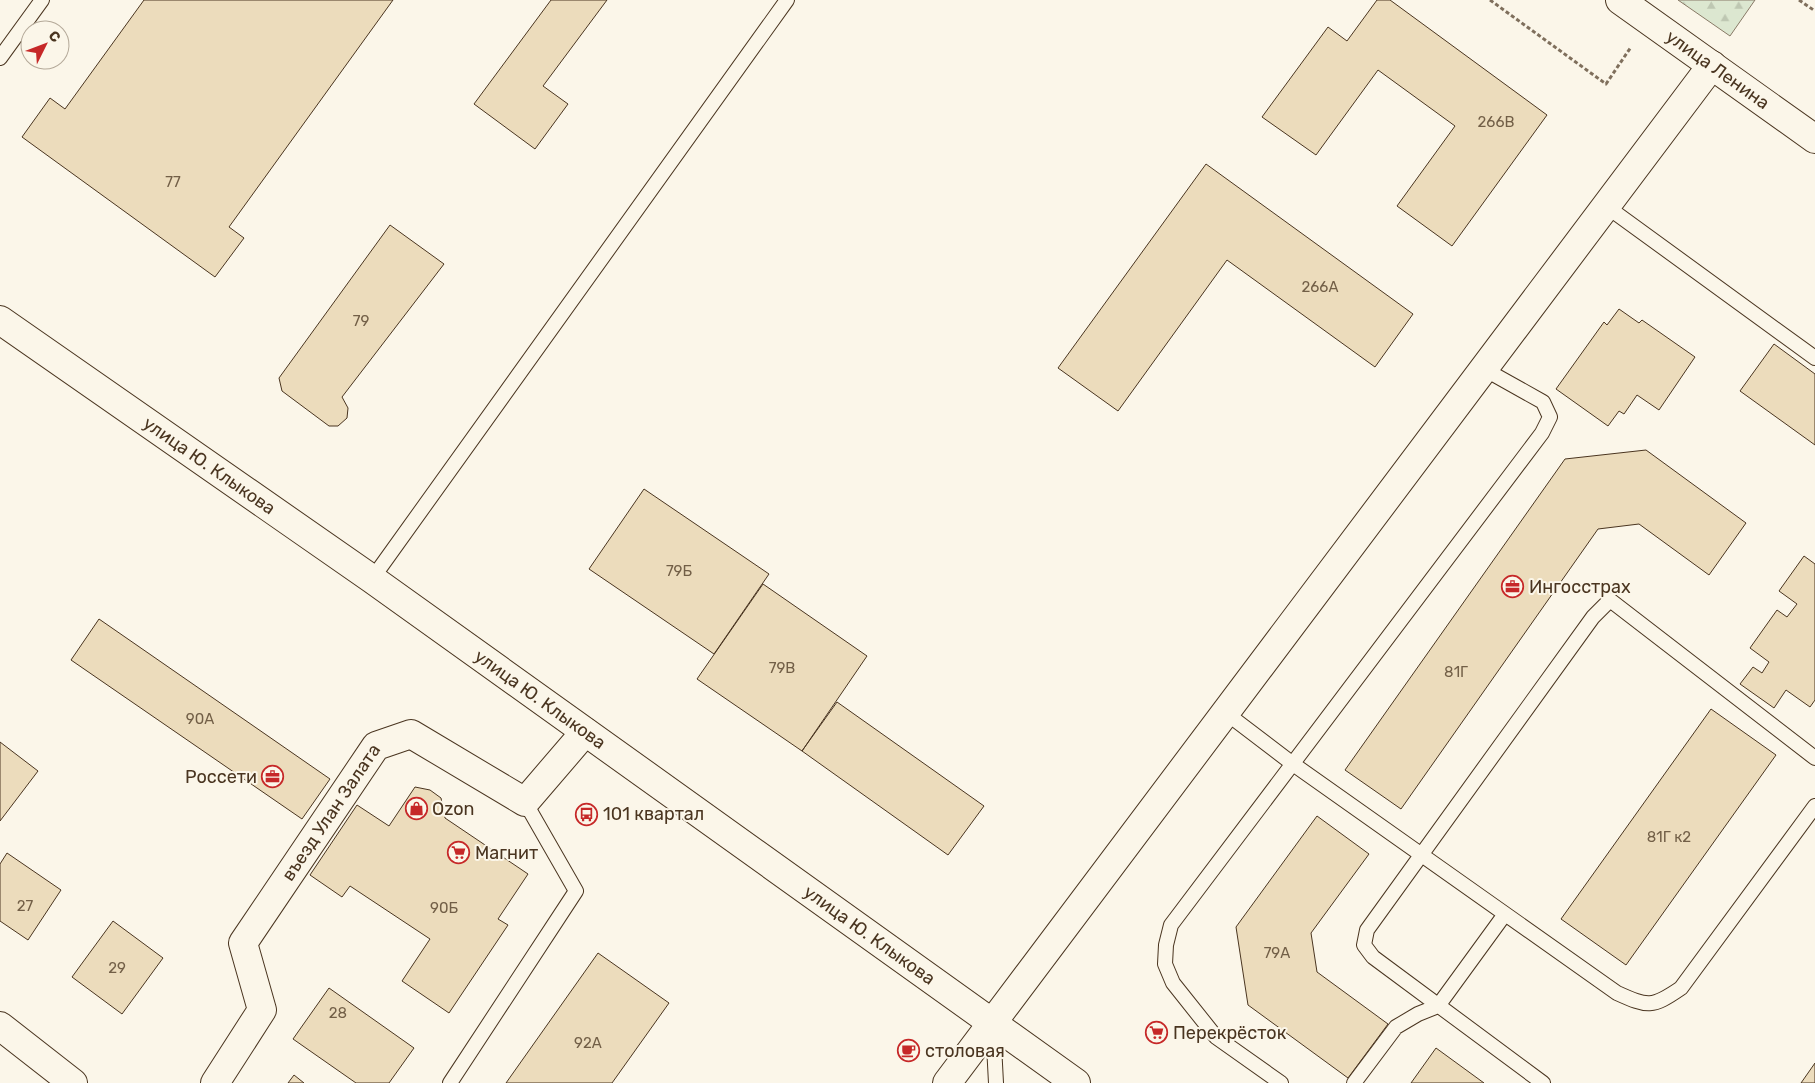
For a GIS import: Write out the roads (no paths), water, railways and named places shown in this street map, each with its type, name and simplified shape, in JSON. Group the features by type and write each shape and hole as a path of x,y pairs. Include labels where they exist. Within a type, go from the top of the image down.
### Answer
{"main road":[{"name":"улица Ленина","path":"1620,0 1815,139"},
{"path":"948,1083 1712,65"},
{"name":"улица Ю. Клыкова","path":"0,320 372,579 1076,1083"},
{"path":"524,802 585,732"},
{"name":"въезд Улан Залата","path":"215,1083 262,1010 243,943 376,746 410,734 524,802"},
{"path":"0,1026 73,1083"}],"lane":[{"path":"0,58 42,0"},
{"path":"372,579 787,0"},
{"path":"1606,206 1815,358"},
{"path":"1281,1083 1216,1038 1173,983 1165,964 1166,945 1171,926 1546,425 1550,417 1543,402 1484,369"},
{"path":"1543,1083 1373,957 1364,945 1367,930 1593,617 1610,600 1815,758"},
{"path":"1226,713 1293,764 1617,993 1640,1003 1659,1003 1681,988 1815,806"},
{"path":"450,1083 576,891 524,802"},
{"path":"1354,1083 1396,1027 1418,1014 1438,1006 1505,914"},
{"path":"993,1023 996,1083"}],"place":[{"name":"Ингосстрах","path":"1513,587"},
{"name":"Россети","path":"273,777"},
{"name":"Ozon","path":"416,809"},
{"name":"101 квартал","path":"587,814"},
{"name":"Магнит","path":"459,853"},
{"name":"Перекрёсток","path":"1157,1033"},
{"name":"столовая","path":"909,1051"}]}
